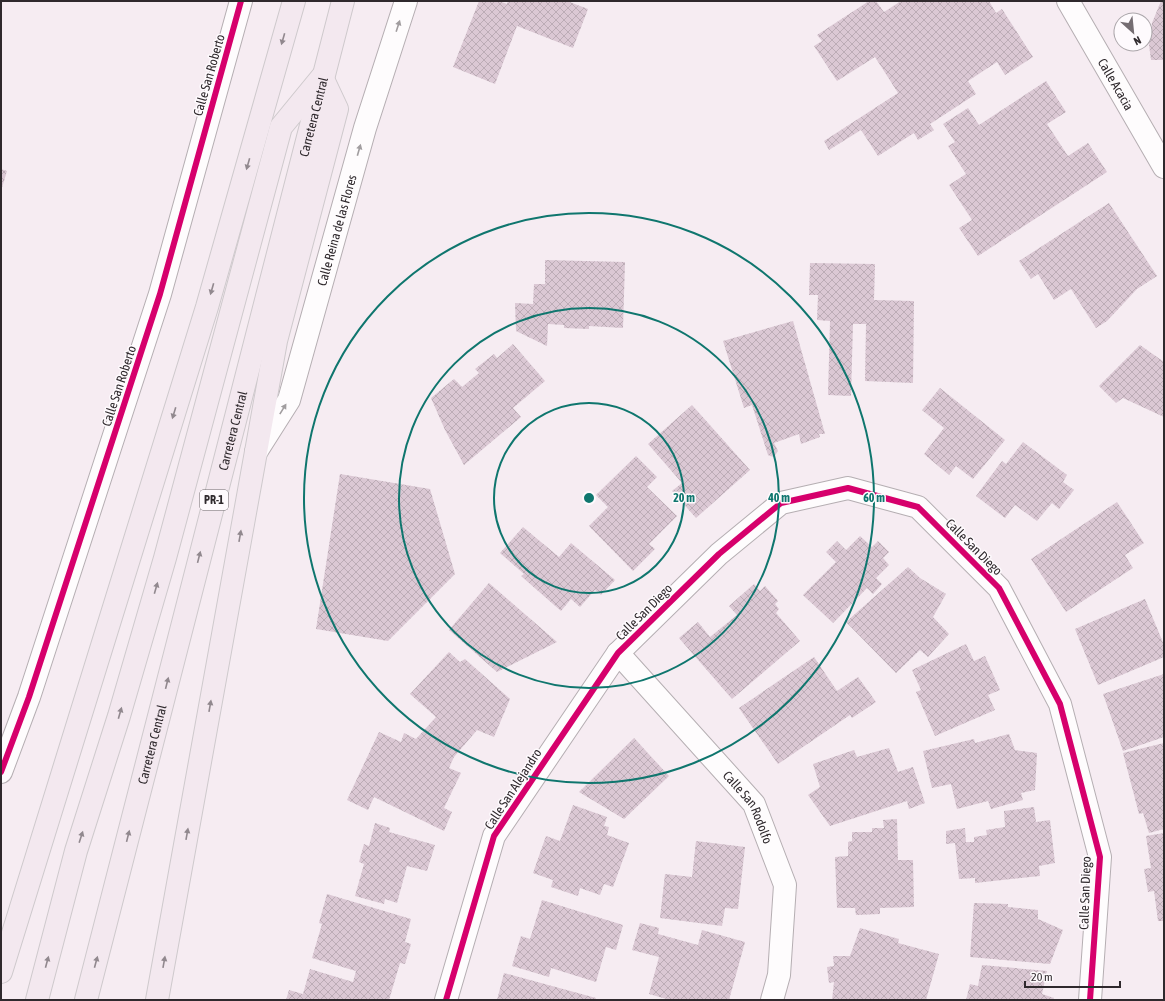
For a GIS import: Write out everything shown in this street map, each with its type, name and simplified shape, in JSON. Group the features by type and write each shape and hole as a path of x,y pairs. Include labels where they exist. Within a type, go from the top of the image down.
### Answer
{"highway":[{"path":"1,972 207,307 294,1"},
{"name":"Carretera Central","path":"86,1000 322,77 344,1"},
{"path":"37,1000 76,851 119,716 165,558 281,127 322,77 337,109 276,341 157,1000"}],"street":[{"name":"Calle San Roberto","path":"1,772 29,697 160,294 241,1"},
{"name":"Calle Reina de las Flores","path":"255,453 289,400 365,128 406,1"},
{"name":"Calle Acacia","path":"1068,1 1164,167"},
{"name":"Calle San Diego","path":"618,653 719,554 781,503 848,488 918,507 998,588 1060,704 1100,857 1090,1000"},
{"name":"Calle San Alejandro","path":"446,1000 494,836 618,653"},
{"name":"Calle San Rodolfo","path":"618,653 754,804 784,885 779,975 772,1000"}],"building":[{"path":"479,1 499,1 507,4 508,1 567,1 588,9 573,48 517,26 495,84 453,67"},
{"path":"869,1 876,1 884,12 901,1 989,1 996,13 1002,9 1033,57 1005,75 997,62 968,81 976,94 930,124 934,130 918,140 914,133 878,156 861,130 829,150 824,141 898,93 875,57 837,81 814,46 822,41 817,35"},
{"path":"1161,1 1164,1 1164,60 1151,60 1150,52 1153,52 1153,21"},
{"path":"1046,81 1066,112 1047,124 1068,156 1088,143 1107,172 978,256 959,228 972,220 949,185 966,174 948,146 955,142 943,124 968,108 979,125"},
{"path":"1,169 7,171 1,191"},
{"path":"1109,203 1157,276 1137,289 1107,321 1096,328 1071,289 1054,300 1038,274 1031,279 1019,261"},
{"path":"545,260 625,262 623,328 589,326 589,329 564,328 564,325 548,324 547,346 516,331 515,303 533,304 534,284 545,284"},
{"path":"810,263 875,264 874,300 914,301 913,383 865,381 866,324 853,324 851,396 828,395 830,321 817,320 818,295 809,295"},
{"path":"793,321 825,434 819,434 820,437 801,444 799,434 774,443 778,451 774,457 768,455 752,405 744,408 723,341"},
{"path":"513,344 545,381 513,408 521,417 464,465 445,430 431,398 454,379 462,387 479,373 475,369 494,354 497,358"},
{"path":"1140,345 1164,362 1164,417 1123,398 1116,403 1099,386"},
{"path":"940,388 1005,440 973,479 956,466 949,475 924,454 944,428 922,410"},
{"path":"692,405 750,470 696,518 672,491 682,483 648,444"},
{"path":"1023,442 1067,475 1063,482 1074,490 1059,509 1052,503 1037,521 1015,505 1005,518 976,496 1002,461 1006,464"},
{"path":"636,456 657,477 647,487 677,516 649,544 655,549 633,571 589,526 608,507 596,495"},
{"path":"340,474 430,489 455,574 388,641 316,629"},
{"path":"1117,502 1144,543 1125,555 1133,568 1066,612 1031,559"},
{"path":"523,527 559,557 571,543 615,580 601,595 595,590 580,607 571,599 561,611 521,576 524,574 500,553"},
{"path":"860,536 872,547 878,541 889,552 883,558 889,565 876,578 882,584 873,594 867,588 833,623 803,595 836,562 826,552 837,541 846,550"},
{"path":"908,567 920,578 946,594 933,617 949,634 928,657 920,650 896,673 846,622"},
{"path":"489,583 557,642 497,672 449,630"},
{"path":"754,584 760,591 765,586 778,601 775,604 779,609 776,613 800,641 732,699 679,638 698,622 710,637 737,615 729,606"},
{"path":"1145,599 1164,645 1164,657 1098,685 1075,629"},
{"path":"966,644 974,661 985,656 1000,690 988,695 995,710 935,736 916,692 921,690 912,670"},
{"path":"449,652 460,662 465,659 510,699 494,737 477,730 454,757 449,768 461,773 444,808 452,812 444,831 374,797 368,810 347,800 379,732 401,742 404,733 416,739 436,717 410,694"},
{"path":"814,657 837,691 858,677 876,702 852,718 850,715 778,764 739,708"},
{"path":"1164,674 1164,737 1123,751 1103,694"},
{"path":"1009,734 1015,750 1037,753 1035,790 1021,793 1023,800 991,809 988,801 957,809 951,784 932,788 923,751 974,739 975,743"},
{"path":"634,738 669,776 624,819 579,792"},
{"path":"1164,743 1164,829 1149,833 1143,813 1139,814 1123,753"},
{"path":"889,748 898,772 913,767 925,803 909,809 907,801 830,826 808,795 820,787 813,764 854,750 857,757"},
{"path":"573,805 607,817 604,826 609,827 607,835 629,843 613,887 604,884 600,895 580,888 578,896 551,887 553,880 533,873 546,836 560,841"},
{"path":"1034,807 1036,822 1050,820 1055,863 1039,866 1040,876 975,883 975,878 959,879 955,843 946,844 946,831 965,828 966,842 974,842 974,837 987,835 986,830 1005,827 1004,811"},
{"path":"897,819 898,860 913,860 914,907 880,908 880,914 856,915 855,908 837,908 835,857 848,856 848,842 852,841 852,832 872,832 872,828 884,828 883,820"},
{"path":"375,823 390,828 389,832 435,845 427,871 407,866 397,903 385,899 384,904 355,896 364,864 359,862 364,844 369,846"},
{"path":"1164,833 1164,921 1158,921 1154,891 1148,892 1144,869 1151,868 1146,836"},
{"path":"696,841 745,847 738,909 725,908 722,926 660,918 665,874 692,877"},
{"path":"327,894 411,919 405,942 411,944 405,964 400,963 389,1000 286,1000 289,990 303,994 310,969 353,982 356,971 312,958 322,924 319,923"},
{"path":"542,900 623,925 616,950 606,947 596,982 551,968 549,977 512,966 521,936 530,939"},
{"path":"974,903 1008,904 1008,907 1038,910 1038,919 1063,930 1050,964 970,957"},
{"path":"640,923 659,928 658,934 698,945 702,930 745,942 729,1000 670,1000 649,994 659,957 632,950"},
{"path":"860,928 899,939 898,943 939,954 926,1000 832,1000 834,982 829,983 827,967 834,966 833,956 850,956"},
{"path":"982,965 1047,971 1042,994 1054,998 1053,1000 966,1000 970,984 978,986"},
{"path":"504,973 596,998 595,1000 497,1000"}],"cycle path":[{"path":"1,772 29,697 160,294 241,1"},
{"path":"446,1000 494,836 618,653 719,554 781,503 848,488 918,507 999,588 1060,704 1100,857 1090,1000"}]}
